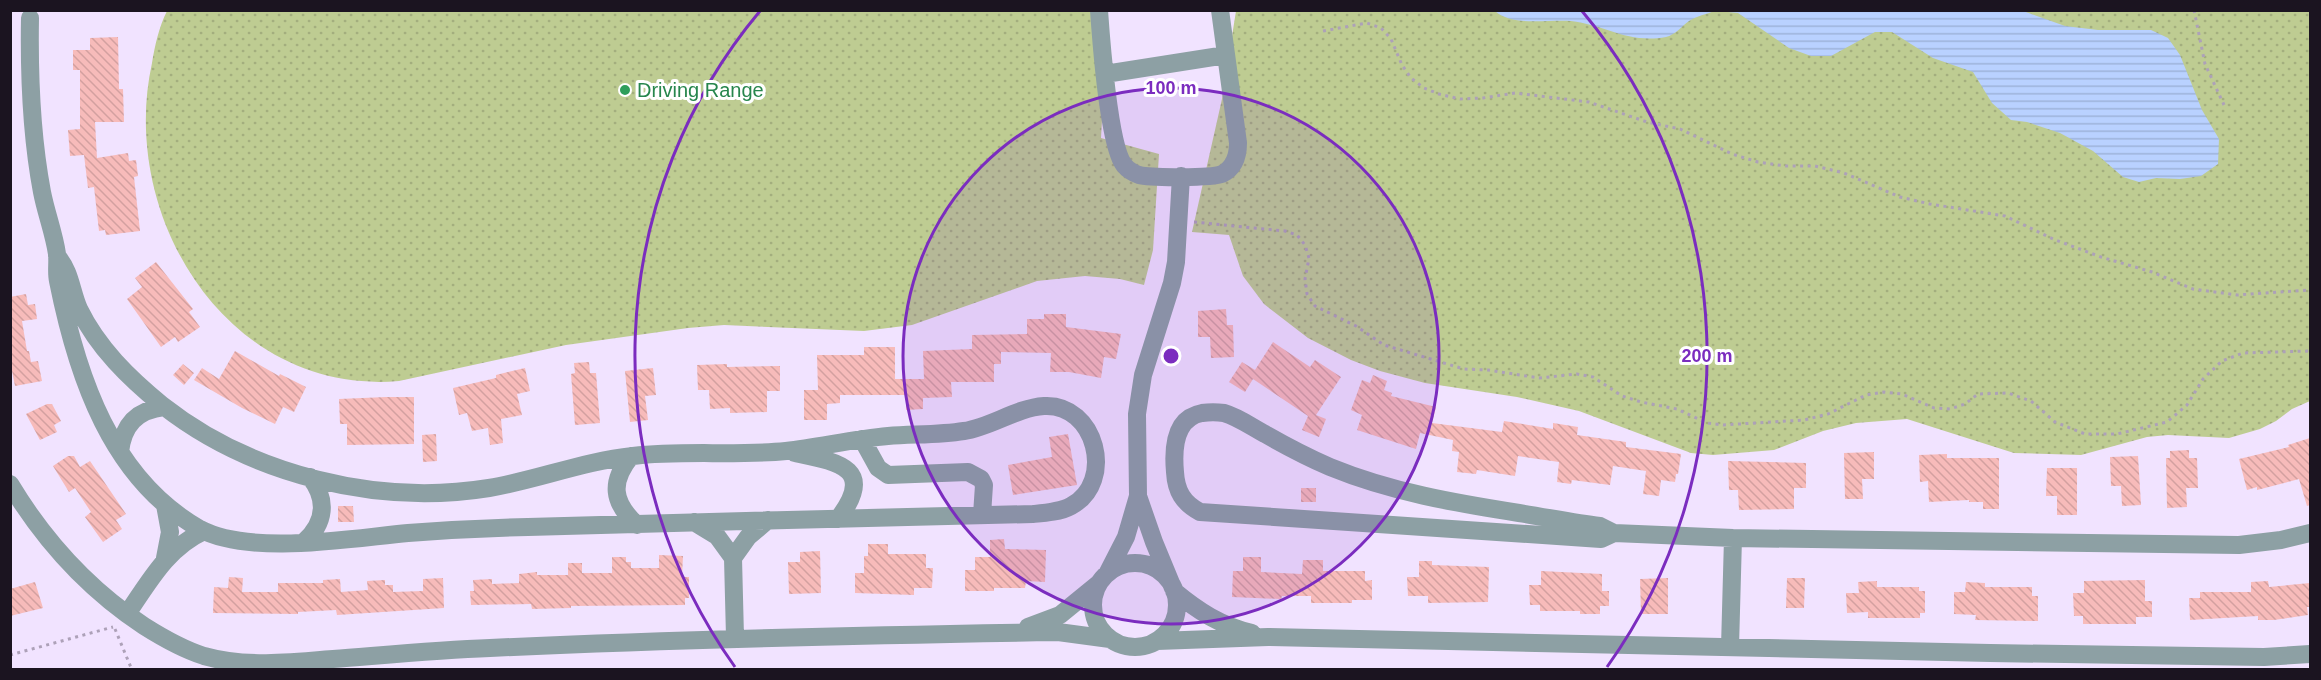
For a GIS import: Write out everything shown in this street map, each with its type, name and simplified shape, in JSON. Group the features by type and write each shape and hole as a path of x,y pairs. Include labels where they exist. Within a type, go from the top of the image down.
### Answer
{"street":[{"path":"1100,10 1105,74 1116,144 1122,163 1136,174 1145,176 1221,174 1233,165 1238,143 1220,10"},
{"path":"32,13 29,79 33,137 42,195 57,256 58,281 78,361 94,402 120,452 140,480 165,505 204,531 238,541 304,542 525,527 1051,512 1069,508 1084,497 1094,481 1096,462 1090,432 1070,411 1055,406 1040,406 965,431 862,439 785,451 632,456 487,488 444,492 401,492 357,487 310,477 250,458 220,443 164,407 123,371 94,335 77,305 69,274 57,256"},
{"path":"1105,74 1226,55"},
{"path":"1181,176 1180,220 1172,283 1143,375 1137,414 1138,496 1126,537 1094,594 1094,614 1103,633 1125,646 1134,647 1157,641 1268,637 2228,657 2310,654"},
{"path":"120,452 125,429 133,420 142,413 164,407"},
{"path":"1614,533 1601,539 1200,512 1188,506 1180,495 1174,463 1176,435 1181,425 1190,417 1200,413 1224,413 1313,459 1376,483 1422,497 1600,526 1614,533 1733,538 2239,545 2281,540 2310,533"},
{"path":"862,439 878,468 888,475 968,472 975,474 984,485 982,515"},
{"path":"785,451 829,460 846,468 852,476 854,494 851,503 838,519"},
{"path":"632,456 618,475 616,486 621,507 637,525"},
{"path":"304,542 320,523 323,511 320,493 310,477"},
{"path":"10,484 26,511 54,548 122,625 214,658 249,663 486,648 735,637 1065,632 1110,639"},
{"path":"1138,496 1173,589 1176,607 1173,623 1157,641"},
{"path":"165,505 170,532 165,558"},
{"path":"732,558 748,537 768,520"},
{"path":"694,521 717,536 732,558 735,637"},
{"path":"122,625 165,558 183,542 204,531"},
{"path":"1730,647 1733,538"},
{"path":"1010,633 1060,615 1118,566 1140,563 1159,571 1173,589 1204,614 1238,630 1268,637"}],"path":[{"path":"2194,10 2205,64 2223,105"},
{"path":"1323,31 1367,23 1382,28 1391,39 1402,65 1411,78 1424,88 1439,94 1460,99 1515,93 1589,102 1647,122 1680,129 1732,154 1758,162 1785,166 1815,166 1844,173 1900,197 2005,216 2053,239 2101,257 2152,272 2193,289 2237,295 2310,290"},
{"path":"1180,220 1285,231 1297,235 1305,245 1309,258 1305,279 1307,294 1315,306 1356,326 1383,345 1464,369 1488,370 1539,378 1585,375 1593,377 1622,396 1677,409 1707,423 1724,425 1804,420 1828,414 1866,395 1884,392 1902,394 1934,408 1950,409 1965,404 1978,394 2008,393 2031,401 2055,422 2085,434 2117,434 2167,422 2187,405 2203,379 2222,361 2243,353 2310,351"},
{"path":"10,655 122,625 132,669"}],"green space":[{"path":"167,11 1099,11 1105,67 1101,138 1159,154 1153,250 1144,285 1120,279 1085,276 1037,281 912,325 864,331 724,325 688,328 566,345 399,381 338,378 283,359 237,328 199,285 170,235 152,180 146,121 153,56"},
{"path":"1236,11 2310,11 2310,401 2292,409 2260,429 2229,438 2168,435 2147,437 2081,455 2014,453 1907,419 1856,423 1823,431 1774,450 1713,455 1691,453 1579,411 1517,397 1425,383 1380,371 1351,360 1308,338 1264,304 1243,276 1229,235 1192,232 1222,99"}],"water":[{"path":"1495,11 1715,11 1692,19 1669,36 1640,38 1571,21 1521,21 1502,16"},
{"path":"1718,11 2023,11 2065,26 2098,30 2151,30 2168,38 2180,55 2202,110 2219,139 2218,164 2201,176 2180,179 2156,178 2139,182 2123,177 2093,151 2060,133 2027,122 2011,120 1992,103 1973,72 1933,58 1892,32 1875,32 1831,56 1811,56 1789,48 1738,13"}],"building":[{"path":"118,37 119,89 123,89 124,122 95,122 97,158 128,153 129,161 136,160 138,176 134,177 140,231 106,235 105,230 99,231 94,187 88,188 84,155 70,156 68,130 80,129 80,70 73,70 73,50 90,50 90,38"},
{"path":"156,262 193,309 189,312 200,327 178,342 175,337 161,347 127,299 142,287 135,278"},
{"path":"26,294 28,305 35,304 37,319 22,321 27,351 29,351 31,362 38,361 42,381 15,386 10,361 10,297"},
{"path":"1226,309 1227,325 1233,325 1234,357 1211,358 1210,337 1198,337 1198,311"},
{"path":"1044,314 1066,314 1066,327 1121,334 1116,359 1104,357 1101,378 1069,372 1050,372 1051,353 1001,352 1001,364 994,364 994,382 951,382 952,397 923,398 923,409 906,410 906,395 840,395 840,403 827,404 827,420 804,420 804,390 818,390 817,355 864,355 864,347 895,347 895,379 924,379 923,351 972,349 972,335 1027,334 1027,319 1044,319"},
{"path":"1273,342 1310,367 1315,360 1341,377 1316,415 1326,419 1319,437 1302,430 1308,416 1253,379 1245,392 1229,382 1242,362 1255,370"},
{"path":"235,351 279,376 280,374 306,387 294,412 283,407 275,424 194,380 202,368 219,379"},
{"path":"589,362 590,373 596,373 600,423 575,425 571,374 575,373 574,363"},
{"path":"183,364 194,373 184,385 173,375"},
{"path":"727,364 727,367 780,366 780,391 767,391 767,412 730,413 730,408 710,409 709,390 698,390 697,365"},
{"path":"525,368 530,391 517,394 522,415 501,419 503,443 490,445 488,428 472,431 467,413 459,415 453,388 496,378 496,375"},
{"path":"653,368 656,395 645,396 648,420 630,422 625,371"},
{"path":"1373,375 1387,381 1384,390 1392,393 1391,396 1436,407 1432,423 1502,432 1504,421 1553,429 1553,423 1578,427 1577,435 1626,442 1626,447 1681,454 1678,474 1676,474 1675,482 1661,480 1659,496 1643,494 1646,471 1613,466 1610,485 1572,480 1571,484 1557,482 1559,462 1518,456 1515,476 1477,470 1476,474 1457,472 1459,452 1452,451 1453,440 1420,433 1416,449 1357,430 1362,415 1351,410 1362,380 1370,383"},
{"path":"414,397 414,444 347,445 347,424 340,424 339,399"},
{"path":"52,404 61,421 54,425 57,432 40,440 26,414"},
{"path":"436,434 437,461 423,462 422,435"},
{"path":"1068,434 1077,485 1013,495 1008,465 1052,457 1049,437"},
{"path":"2310,438 2310,505 2307,506 2299,479 2257,490 2257,487 2247,490 2239,459 2289,447 2288,445"},
{"path":"2189,450 2189,458 2197,458 2198,488 2186,488 2187,507 2167,508 2166,458 2170,458 2170,451"},
{"path":"1874,452 1874,479 1862,479 1863,499 1845,499 1844,453"},
{"path":"1947,454 1947,458 1999,458 1999,509 1983,509 1983,502 1969,502 1969,500 1929,502 1928,481 1920,482 1919,455"},
{"path":"68,456 74,456 80,467 90,461 126,514 116,520 122,529 103,542 85,517 91,512 75,488 69,492 53,466"},
{"path":"2138,456 2141,505 2122,506 2121,486 2111,486 2110,457"},
{"path":"1728,461 1806,463 1806,488 1794,488 1794,509 1739,510 1738,490 1729,490"},
{"path":"2047,468 2077,468 2077,515 2057,515 2057,496 2046,496"},
{"path":"1301,488 1316,488 1316,502 1301,502"},
{"path":"338,506 353,506 354,522 338,522"},
{"path":"1004,539 1005,549 1046,550 1045,582 1026,581 1025,588 965,591 965,570 975,570 975,557 990,557 990,540"},
{"path":"868,544 888,544 888,554 926,554 926,568 933,568 932,588 914,588 914,595 855,593 855,573 864,573 864,556 868,556"},
{"path":"820,551 821,593 789,594 788,562 800,562 800,552"},
{"path":"659,555 683,556 682,577 689,577 689,598 685,598 685,605 571,606 571,608 532,609 531,604 471,605 470,591 474,591 473,580 492,579 492,584 519,583 519,574 537,572 537,575 568,575 568,563 582,563 582,573 612,573 612,557 626,557 626,562 631,562 631,568 659,568"},
{"path":"1243,557 1261,557 1261,572 1302,574 1303,560 1323,560 1323,571 1365,571 1365,581 1372,580 1372,600 1352,600 1352,603 1311,603 1311,596 1282,596 1281,599 1232,597 1233,571 1243,571"},
{"path":"1419,561 1432,561 1432,565 1489,567 1488,602 1428,603 1428,596 1408,596 1407,577 1419,577"},
{"path":"1541,571 1602,574 1602,591 1609,591 1609,606 1600,606 1600,614 1580,614 1580,611 1540,611 1540,605 1530,605 1529,585 1541,585"},
{"path":"229,577 243,578 242,592 278,592 278,583 323,583 323,580 340,579 341,592 368,590 367,581 385,580 385,585 393,585 393,592 423,591 423,579 443,578 444,608 337,615 336,610 298,612 298,614 213,613 214,587 228,588"},
{"path":"1668,578 1668,614 1641,614 1640,579"},
{"path":"1787,578 1805,578 1804,608 1786,608"},
{"path":"2145,580 2145,601 2152,601 2152,617 2136,617 2136,624 2083,624 2083,616 2074,616 2073,593 2084,593 2084,581"},
{"path":"1877,581 1877,587 1919,587 1919,591 1925,591 1925,613 1920,613 1920,618 1868,618 1868,612 1847,613 1846,593 1859,593 1858,582"},
{"path":"2268,581 2269,587 2310,583 2308,615 2274,620 2258,620 2258,616 2190,620 2189,598 2200,598 2200,592 2251,592 2251,582"},
{"path":"35,582 43,608 10,616 10,589"},
{"path":"1966,582 1985,583 1985,587 2032,587 2032,596 2038,596 2038,621 1975,620 1976,615 1954,614 1954,592 1965,592"}],"place":[{"name":"Driving Range","path":"625,90"}]}
